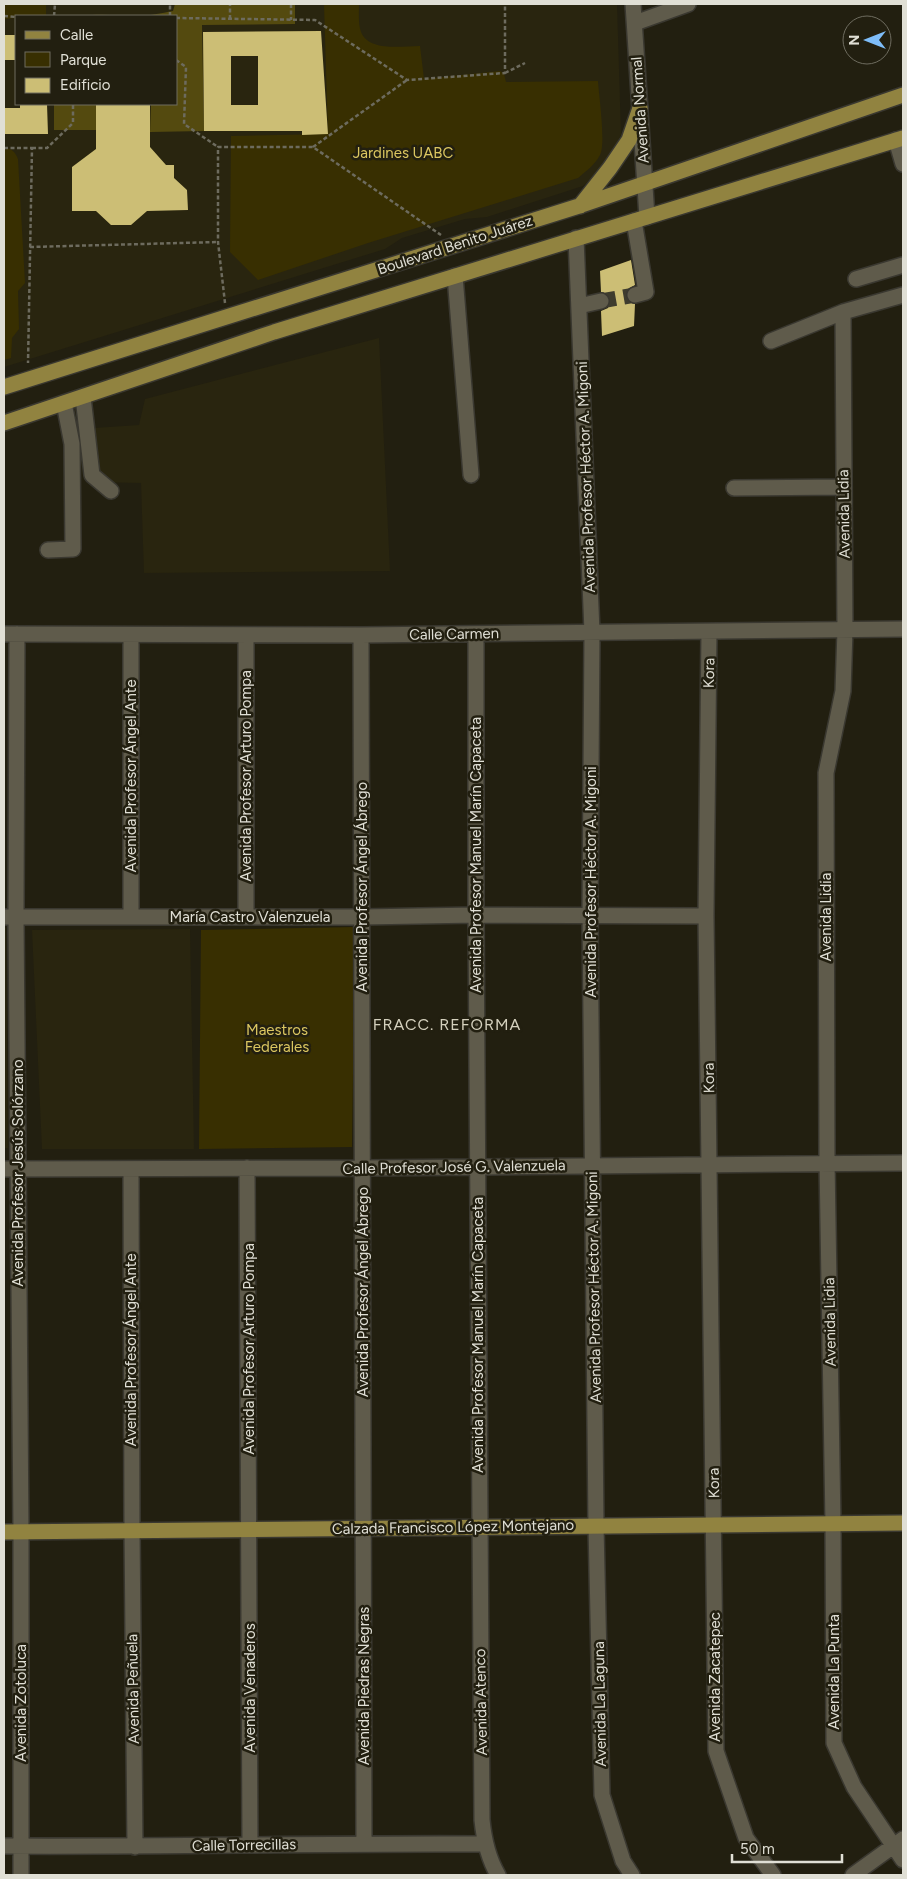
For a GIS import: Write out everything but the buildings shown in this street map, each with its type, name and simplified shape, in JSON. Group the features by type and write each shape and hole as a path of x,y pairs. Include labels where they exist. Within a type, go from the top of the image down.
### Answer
{"main road":[{"name":"Boulevard Benito Juárez","path":"4,387 579,206 903,95"},
{"path":"579,206 610,168 629,140 640,108"},
{"name":"Boulevard Benito Juárez","path":"4,422 274,332 899,139"},
{"name":"Calzada Francisco López Montejano","path":"4,1532 903,1523"}],"street":[{"name":"Avenida Normal","path":"633,4 645,184 640,219 646,292 635,295"},
{"path":"634,23 688,4"},
{"path":"899,139 903,164"},
{"name":"Avenida Profesor Héctor A. Migoni","path":"576,238 592,632 590,915 596,1526"},
{"path":"856,279 903,265"},
{"path":"455,276 471,475"},
{"path":"771,341 843,312 903,295"},
{"path":"579,306 601,301"},
{"name":"Avenida Lidia","path":"833,1524 827,1162 826,773 843,691 845,630 843,312"},
{"path":"83,397 92,475 111,491"},
{"path":"48,550 73,549 72,444 64,403"},
{"path":"734,488 843,487"},
{"name":"Calle Carmen","path":"10,634 361,635 903,629"},
{"name":"Kora","path":"709,632 706,916 714,1525"},
{"name":"Avenida Profesor Jesús Solórzano","path":"10,634 11,1169 21,1532"},
{"name":"Avenida Profesor Manuel Marín Capaceta","path":"476,634 479,1527"},
{"name":"Avenida Profesor Ángel Ante","path":"131,635 131,916"},
{"name":"Avenida Profesor Arturo Pompa","path":"246,635 246,917"},
{"name":"Avenida Profesor Ángel Ábrego","path":"361,635 364,1528"},
{"name":"María Castro Valenzuela","path":"10,917 706,916"},
{"name":"Calle Profesor José G. Valenzuela","path":"11,1169 131,1170 827,1162 903,1163"},
{"name":"Avenida Profesor Arturo Pompa","path":"247,1168 250,1530"},
{"name":"Avenida Profesor Ángel Ante","path":"131,1170 132,1530"},
{"name":"Avenida La Punta","path":"833,1524 834,1743 854,1787 898,1842 903,1860"},
{"name":"Avenida Zacatepec","path":"714,1525 716,1750 746,1838 773,1875"},
{"name":"Avenida La Laguna","path":"596,1526 602,1795 623,1861 632,1875"},
{"name":"Avenida Atenco","path":"479,1527 482,1820 485,1844 498,1875"},
{"name":"Avenida Piedras Negras","path":"364,1528 364,1843"},
{"name":"Avenida Peñuela","path":"132,1530 135,1847"},
{"name":"Avenida Venaderos","path":"250,1530 250,1845"},
{"name":"Avenida Zotoluca","path":"21,1532 21,1875"},
{"path":"853,1875 898,1842"},
{"name":"Calle Torrecillas","path":"4,1846 135,1847 364,1843 485,1844"}],"path":[{"path":"230,4 230,19"},
{"path":"291,4 291,20"},
{"path":"505,4 505,73"},
{"path":"178,18 315,20 407,80"},
{"path":"178,61 186,67 184,124 218,146 313,147 456,245"},
{"path":"313,147 407,80 505,73 525,63"},
{"path":"4,148 47,148 73,122 73,105"},
{"path":"218,146 218,242 227,317"},
{"path":"27,380 32,148"},
{"path":"30,247 218,242"}],"shaded area":[{"path":"4,4 617,4 621,135 609,159 599,172 583,186 487,217 465,219 402,238 385,249 4,367"},
{"path":"175,4 295,4 295,24 202,25 204,131 150,132 151,105 178,105 178,15 151,15 173,11"},
{"path":"54,105 96,105 96,130 54,130"},
{"path":"379,338 390,571 144,573 141,483 94,482 94,428 139,425 145,399"},
{"path":"4,928 6,928 8,1148 4,1148"},
{"path":"190,929 194,1149 42,1149 32,930"}],"green space":[{"path":"4,4 46,4 46,15 15,15 15,18 4,19"},
{"name":"Jardines UABC","path":"324,4 359,4 361,32 371,43 396,47 420,46 424,79 500,71 504,74 506,82 598,81 602,149 598,159 578,178 368,243 258,280 230,252 231,136 328,134"},
{"path":"4,148 13,151 18,159 25,283 18,291 19,329 12,338 11,358 4,360"},
{"name":"Maestros Federales","path":"355,927 352,1147 199,1149 201,930"}],"tunnel":[{"path":"601,301 635,295"}],"district":[{"name":"FRACC. REFORMA","path":"447,1024"}]}
